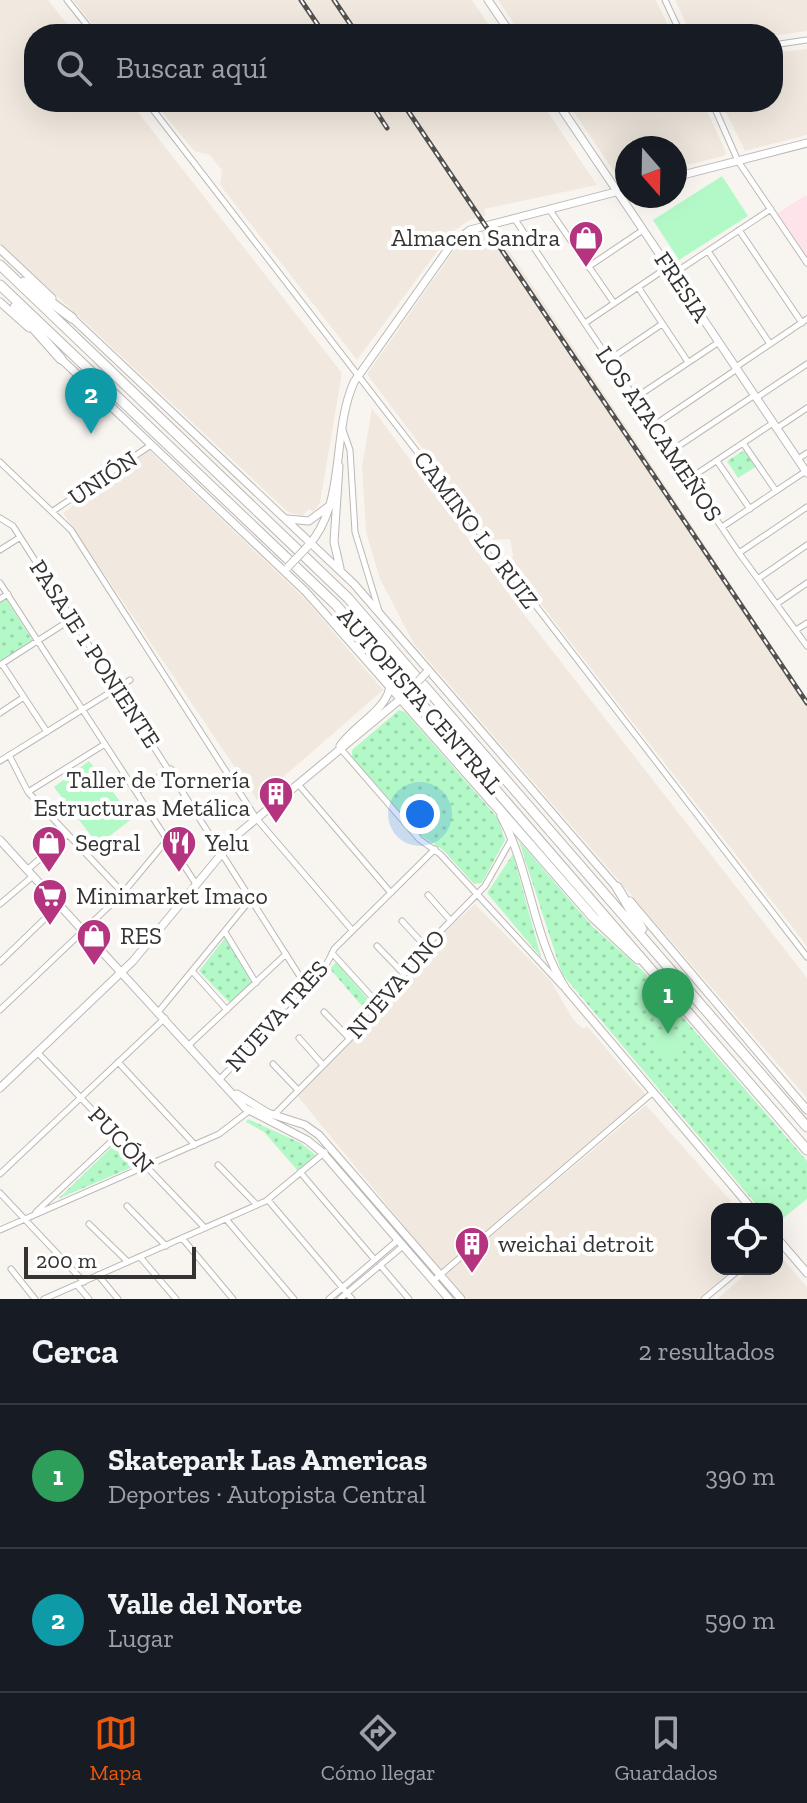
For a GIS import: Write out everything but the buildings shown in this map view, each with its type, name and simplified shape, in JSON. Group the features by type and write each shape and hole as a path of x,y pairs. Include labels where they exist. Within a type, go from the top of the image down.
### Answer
{"highway":[{"path":"0,265 72,318"},
{"name":"AUTOPISTA CENTRAL","path":"0,265 337,587 807,1127"},
{"path":"0,287 61,359"},
{"name":"AUTOPISTA CENTRAL","path":"0,287 336,605 807,1150"},
{"path":"491,800 593,917 664,983"},
{"path":"617,887 662,958"}],"main road":[{"path":"488,0 504,24"},
{"name":"FRESIA","path":"564,112 615,188"},
{"path":"687,174 807,143"},
{"path":"286,569 326,522 347,402 358,374 458,237 470,230 615,192"},
{"name":"FRESIA","path":"628,208 806,472"},
{"path":"0,249 340,570 807,1110"},
{"path":"0,302 286,569 404,697 491,800 511,837 542,941 566,989 747,1203"},
{"path":"339,460 340,497 334,542 340,570"},
{"path":"286,519 309,521 330,504"},
{"path":"0,1088 122,972 222,853 256,818 339,748 363,733 404,697 426,669"},
{"path":"339,748 351,731 386,698 390,684"},
{"path":"0,840 249,1111 313,1129 401,1243 461,1299"},
{"path":"236,1094 271,1119"},
{"path":"327,1150 437,1278 449,1299"},
{"path":"783,1245 807,1273"}],"street":[{"path":"67,0 86,24"},
{"path":"665,0 676,24"},
{"path":"783,44 807,40"},
{"name":"CAMINO LO RUIZ","path":"155,112 807,957"},
{"path":"716,112 738,161 807,263"},
{"path":"549,209 614,303"},
{"path":"585,323 638,287 708,251 771,209"},
{"name":"LOS ATACAMEÑOS","path":"514,218 739,553 807,646"},
{"path":"588,267 643,230"},
{"path":"653,426 804,321 739,230"},
{"path":"708,251 770,344"},
{"path":"638,287 688,362"},
{"path":"609,360 662,324"},
{"path":"635,398 719,342"},
{"path":"671,451 807,364"},
{"path":"689,479 743,443 807,408"},
{"path":"343,430 350,450 355,532 379,612"},
{"path":"743,443 776,491"},
{"name":"UNIÓN","path":"53,511 152,444"},
{"path":"798,459 807,453"},
{"path":"717,461 750,509"},
{"path":"0,462 77,538 256,818 352,930"},
{"path":"722,527 806,472"},
{"path":"739,553 807,507"},
{"name":"PASAJE 1 PONIENTE","path":"0,518 10,523 70,620 171,769 308,989"},
{"path":"0,550 19,538"},
{"path":"759,578 807,545"},
{"path":"0,583 196,884"},
{"path":"778,603 807,583"},
{"path":"0,599 8,594"},
{"path":"47,732 1,664 70,620"},
{"path":"796,630 807,623"},
{"path":"0,761 130,680"},
{"path":"0,713 24,697"},
{"path":"28,792 105,744"},
{"path":"339,748 419,839 435,849 566,989"},
{"path":"9,755 28,792 123,893"},
{"path":"136,792 171,769"},
{"path":"297,783 391,893"},
{"path":"0,904 67,835"},
{"name":"NUEVA UNO","path":"271,1119 297,1089 381,1007 425,946 478,894 504,858 511,837"},
{"path":"0,1010 123,893 167,840"},
{"name":"NUEVA TRES","path":"221,1078 308,989 352,930 435,849"},
{"path":"428,895 451,921"},
{"path":"0,1174 118,1062 162,1014 251,899"},
{"path":"0,962 60,905"},
{"path":"402,921 425,946"},
{"path":"225,932 256,983"},
{"path":"377,946 404,974"},
{"path":"332,953 381,1007"},
{"path":"190,1044 286,954"},
{"path":"193,972 227,1010"},
{"path":"324,1012 349,1038"},
{"path":"299,1038 322,1064"},
{"name":"PUCÓN","path":"37,1052 205,1228"},
{"path":"118,1062 195,1145"},
{"path":"273,1064 297,1089"},
{"path":"437,1278 652,1093"},
{"path":"0,1230 225,1131 249,1111"},
{"path":"33,1215 117,1136"},
{"path":"44,1299 268,1200 327,1150"},
{"path":"218,1165 257,1205"},
{"path":"300,1172 409,1299"},
{"path":"0,1193 80,1283 89,1299"},
{"path":"268,1200 352,1299"},
{"path":"127,1206 166,1246"},
{"path":"226,1219 294,1299"},
{"path":"89,1224 128,1262"},
{"path":"182,1238 233,1299"},
{"path":"329,1299 345,1290 401,1243"},
{"path":"140,1257 176,1299"},
{"path":"11,1269 35,1299"},
{"path":"98,1275 118,1299"},
{"path":"704,1299 733,1275"},
{"path":"340,1299 345,1290"}],"shaded area":[{"path":"0,0 48,0 67,24 24,24 24,112 138,112 342,373 320,503 313,512 309,509 302,516 288,512 0,243"},
{"path":"73,0 472,0 488,24 92,24"},
{"path":"498,0 656,0 667,24 514,24"},
{"path":"675,0 807,0 807,31 783,35 783,24 686,24"},
{"path":"807,49 807,135 745,151 726,112 783,112 783,52"},
{"path":"162,112 548,112 597,185 484,209 486,215 468,221 451,233 357,360 220,185 222,170 210,155 194,151"},
{"path":"574,112 707,112 726,152 724,156 687,165 687,136 615,136 615,173"},
{"path":"807,197 807,257 778,213"},
{"path":"491,229 515,259 807,699 807,946 509,563 513,555 510,539 491,540 367,374 455,249 484,243 480,234"},
{"path":"372,408 523,613 807,978 807,1098 414,644 380,579 366,532 362,467"},
{"path":"148,449 306,600 383,690 257,800 63,513"},
{"path":"475,904 551,981 573,1019 583,1029 587,1026 646,1095 441,1271 295,1093 386,1007 424,951"},
{"path":"646,1105 733,1203 711,1203 711,1275 726,1275 698,1299 467,1299 446,1274"},
{"path":"783,1259 807,1287 807,1299 717,1299 745,1275 783,1275"}],"green space":[{"path":"722,176 748,216 679,260 653,220 672,208 687,208 687,198"},
{"path":"746,449 757,466 738,478 727,461"},
{"path":"6,599 33,641 0,662 0,602"},
{"path":"399,710 405,712 498,818 505,840 482,883 474,884 443,850 419,834 352,757 352,750"},
{"path":"89,761 133,818 98,845 54,787"},
{"path":"519,841 593,927 643,971 807,1161 807,1199 783,1218 783,1203 755,1203 562,974"},
{"path":"513,854 541,957 487,893"},
{"path":"225,938 253,982 230,1003 199,971"},
{"path":"336,962 374,1006 368,1013 330,969"},
{"path":"665,1023 687,1048 668,1064 658,1044"},
{"path":"248,1119 301,1143 317,1156 298,1171 264,1132 246,1122"},
{"path":"116,1143 137,1165 58,1199"}],"railway":[{"path":"301,0 317,24"},
{"path":"334,0 350,24"},
{"path":"377,112 387,128"},
{"path":"409,112 807,703"}],"place":[{"name":"Almacen Sandra","path":"586,269"},
{"name":"Valle del Norte","path":"91,434"},
{"name":"Taller de Tornería Estructuras Metálica","path":"276,825"},
{"name":"Segral","path":"49,874"},
{"name":"Yelu","path":"179,874"},
{"name":"Minimarket Imaco","path":"50,927"},
{"name":"RES","path":"94,967"},
{"name":"Skatepark Las Americas","path":"668,1034"},
{"name":"weichai detroit","path":"472,1275"}]}
